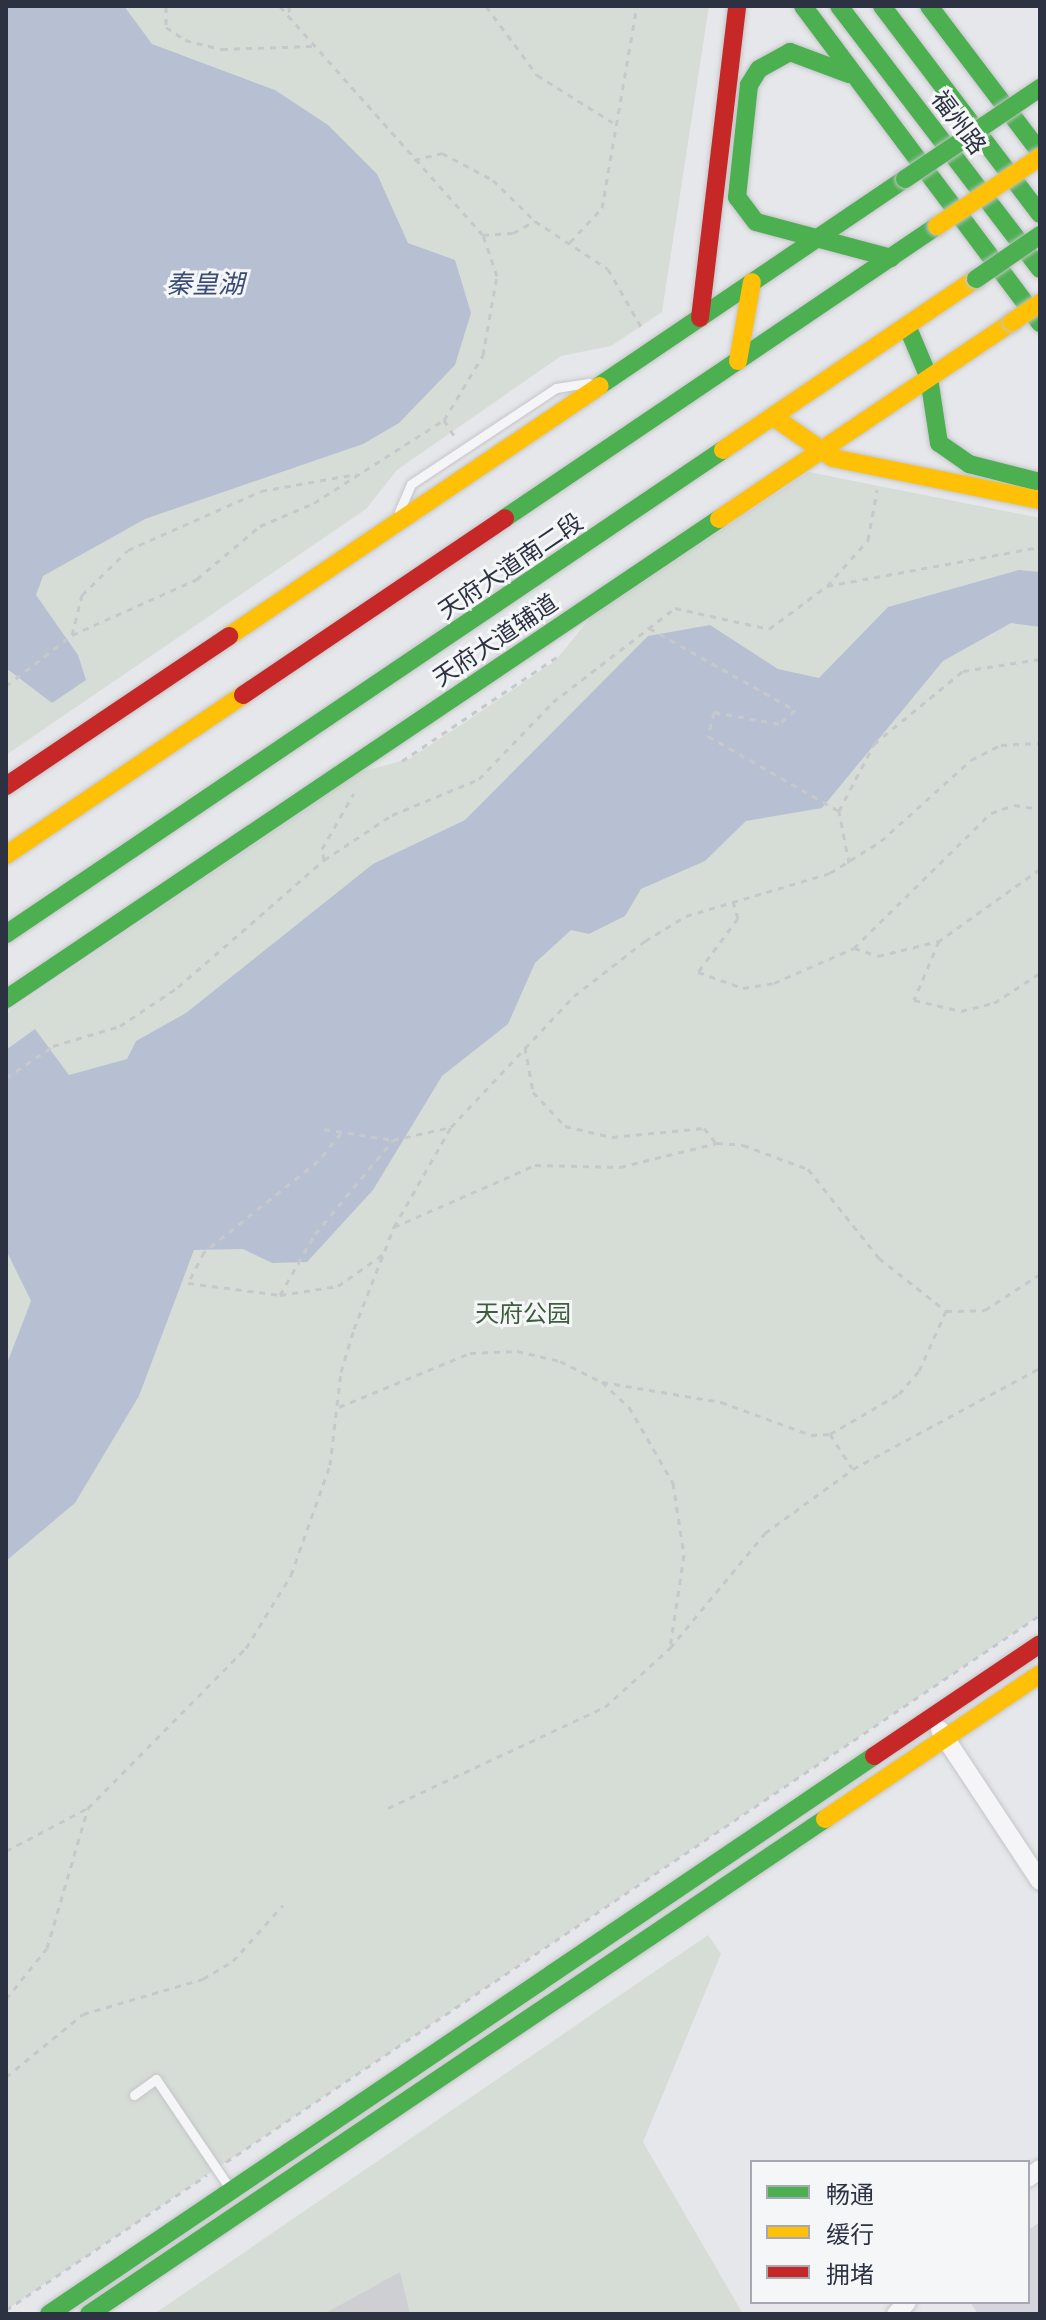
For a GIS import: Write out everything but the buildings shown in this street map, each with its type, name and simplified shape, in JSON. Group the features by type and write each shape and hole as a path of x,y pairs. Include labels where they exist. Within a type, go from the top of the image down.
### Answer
{"main road":[{"path":"700,318 737,6"},
{"path":"803,6 849,74 1040,323"},
{"name":"福州路","path":"839,6 1040,269"},
{"name":"福州路","path":"882,6 1040,214"},
{"path":"929,6 941,14 1040,154"},
{"path":"849,74 790,52 773,58 749,85 737,197 756,222 891,258"},
{"path":"6,786 1040,88"},
{"name":"天府大道南二段","path":"6,855 891,258 1040,154"},
{"name":"天府大道南二段","path":"6,934 775,418 1040,235"},
{"path":"738,361 752,282"},
{"name":"天府大道辅道","path":"6,999 1040,303"},
{"path":"908,328 929,378 935,428 946,451 969,464 1040,481"},
{"path":"775,418 819,451 1040,500"},
{"path":"49,2314 1040,1644"},
{"path":"89,2314 1040,1674"}],"street":[{"path":"932,1716 944,1739 1040,1881"}],"lane":[{"path":"134,2095 156,2079 233,2192"}],"path":[{"path":"166,6 166,27 185,40 222,49 312,46"},
{"path":"7,685 72,635 197,579 260,526 359,474 444,420 483,355 493,316 497,276 483,235 312,46 280,6"},
{"path":"289,6 290,19"},
{"path":"486,6 537,75 612,122"},
{"path":"570,242 602,208 612,122 637,6"},
{"path":"414,160 442,153 493,180 535,221 608,269 645,333"},
{"path":"483,235 513,233 535,221"},
{"path":"444,420 455,438"},
{"path":"72,635 82,595 128,550 261,491 359,474"},
{"path":"863,483 892,489"},
{"path":"6,1078 53,1046 120,1026 178,987 324,860 392,815 479,779 553,702 675,608 769,629 827,586 868,540 877,486"},
{"path":"827,586 1040,547"},
{"path":"649,628 795,710 779,724 714,712 708,736 839,811"},
{"path":"397,762 564,650"},
{"path":"849,863 839,811 874,744 934,689 963,671 1040,659"},
{"path":"6,1851 88,1808 123,1767 188,1712 269,1614 315,1518 354,1329 394,1227 451,1127 525,1047 605,968 686,916 849,863 971,760 1001,745 1040,743"},
{"path":"324,860 322,849 357,784"},
{"path":"733,901 738,918 698,972 743,988 774,983 854,948 991,813 1014,805 1040,809"},
{"path":"854,948 878,956 939,941 1040,869"},
{"path":"939,941 914,1000 961,1011 994,1003 1040,973"},
{"path":"525,1047 533,1092 565,1126 612,1137 704,1128 717,1143"},
{"path":"324,1129 393,1140 451,1127"},
{"path":"341,1133 318,1161 204,1252 188,1283 280,1295 338,1286 385,1253"},
{"path":"280,1295 315,1234 393,1140"},
{"path":"394,1227 535,1165 648,1164 717,1143 808,1169 879,1258 946,1311 985,1310 1040,1274"},
{"path":"602,1382 721,1402 811,1435 830,1434 899,1394 919,1371 946,1311"},
{"path":"337,1408 364,1403 470,1353 517,1351 560,1361 602,1382 629,1407 673,1483 684,1555 670,1648"},
{"path":"388,1808 605,1707 670,1648 765,1533 853,1469 1040,1368"},
{"path":"830,1434 853,1469"},
{"path":"6,2310 1040,1615"},
{"path":"6,1999 47,1948 88,1808"},
{"path":"6,2077 83,2014 203,1979 233,1961 283,1905"}],"shaded area":[{"path":"1040,2222 1040,2314 978,2314 971,2304 1030,2304 1030,2229"}],"green space":[{"path":"6,6 709,6 662,312 611,346 561,356 397,470 366,509 6,755"},
{"name":"天府公园","path":"809,472 1040,518 1040,1615 6,2310 6,1014 360,772 409,759 473,717 555,661 592,616"},
{"path":"708,1935 721,1954 643,2142 743,2314 154,2314"}],"water":[{"name":"秦皇湖","path":"6,6 124,6 152,44 275,90 328,125 377,174 408,243 455,260 471,313 455,365 399,423 363,444 145,519 43,576 36,595 78,655 86,680 52,703 6,668"},
{"path":"1019,570 1040,572 1040,627 1011,623 943,661 822,808 746,821 705,861 641,889 625,916 589,934 571,930 535,963 508,1024 442,1076 373,1190 307,1262 272,1263 243,1249 194,1250 139,1396 75,1503 6,1561 6,1366 31,1301 6,1250 6,1050 35,1029 69,1075 127,1059 136,1041 186,1013 373,864 465,820 648,636 710,625 778,669 819,678 888,607"}],"traffic: fast":[{"path":"803,6 1040,323"},
{"path":"839,6 1040,269"},
{"path":"882,6 1040,214"},
{"path":"929,6 1040,152"},
{"path":"849,74 790,52 759,69 749,85 737,197 756,222 891,258"},
{"path":"905,179 1040,88"},
{"path":"599,386 905,179"},
{"path":"505,518 937,226"},
{"path":"976,279 1040,235"},
{"path":"908,328 929,378 939,443 969,464 1036,481"},
{"path":"6,934 723,450"},
{"path":"6,999 719,519"},
{"path":"49,2314 874,1756"},
{"path":"89,2314 825,1819"}],"traffic: slow":[{"path":"937,226 1040,157"},
{"path":"723,450 976,279"},
{"path":"738,361 752,282"},
{"path":"1012,322 1040,303"},
{"path":"719,519 1012,322"},
{"path":"229,636 599,386"},
{"path":"775,418 833,458 1040,500"},
{"path":"6,855 243,695"},
{"path":"825,1819 1040,1674"}],"traffic: jam":[{"path":"700,318 737,6"},
{"path":"243,695 505,518"},
{"path":"6,786 229,636"},
{"path":"874,1756 1040,1644"}]}
